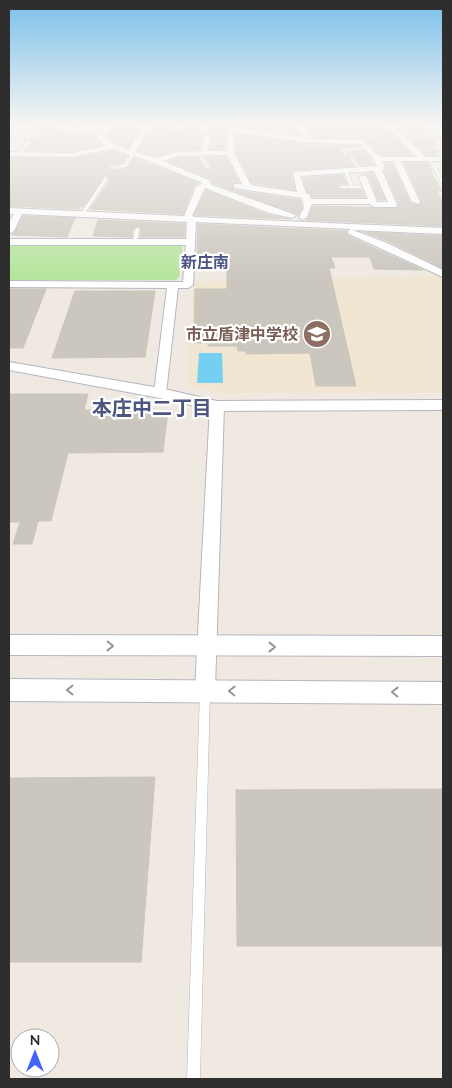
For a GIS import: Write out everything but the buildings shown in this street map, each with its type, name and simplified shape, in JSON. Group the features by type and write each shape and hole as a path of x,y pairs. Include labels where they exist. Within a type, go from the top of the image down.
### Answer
{"street":[{"path":"190,176 206,183 248,188 304,199 372,201 374,204 393,204 381,176"},
{"path":"242,176 248,188"},
{"path":"297,176 308,208 303,217"},
{"path":"404,176 416,202"},
{"path":"363,177 372,201"},
{"path":"206,183 209,187 272,211 339,227 443,274"},
{"path":"9,284 188,285 190,219 200,187 206,183"},
{"path":"9,211 443,231"},
{"path":"9,231 20,212"},
{"path":"9,242 190,242"},
{"path":"430,267 443,263"},
{"path":"160,393 172,285"},
{"path":"9,366 160,393 217,406 443,406"},
{"path":"205,690 217,406"},
{"path":"9,645 208,647 443,646"},
{"path":"9,690 443,693"}],"lane":[{"path":"348,176 352,187"},
{"path":"82,215 106,178"},
{"path":"340,187 361,187"},
{"path":"135,242 137,229"},
{"path":"193,1079 205,690"}],"shaded area":[{"name":"市立盾津中学校","path":"436,275 443,279 443,393 220,393 187,386 193,282 399,277 400,279"}],"green space":[{"path":"13,243 178,243 183,246 179,277 176,280 9,280 9,245"}],"water":[{"path":"199,353 222,353 223,383 197,383"}],"place":[{"name":"市立盾津中学校","path":"317,334"}],"district":[{"name":"新庄南","path":"205,262"},
{"name":"本庄中二丁目","path":"152,408"}]}
